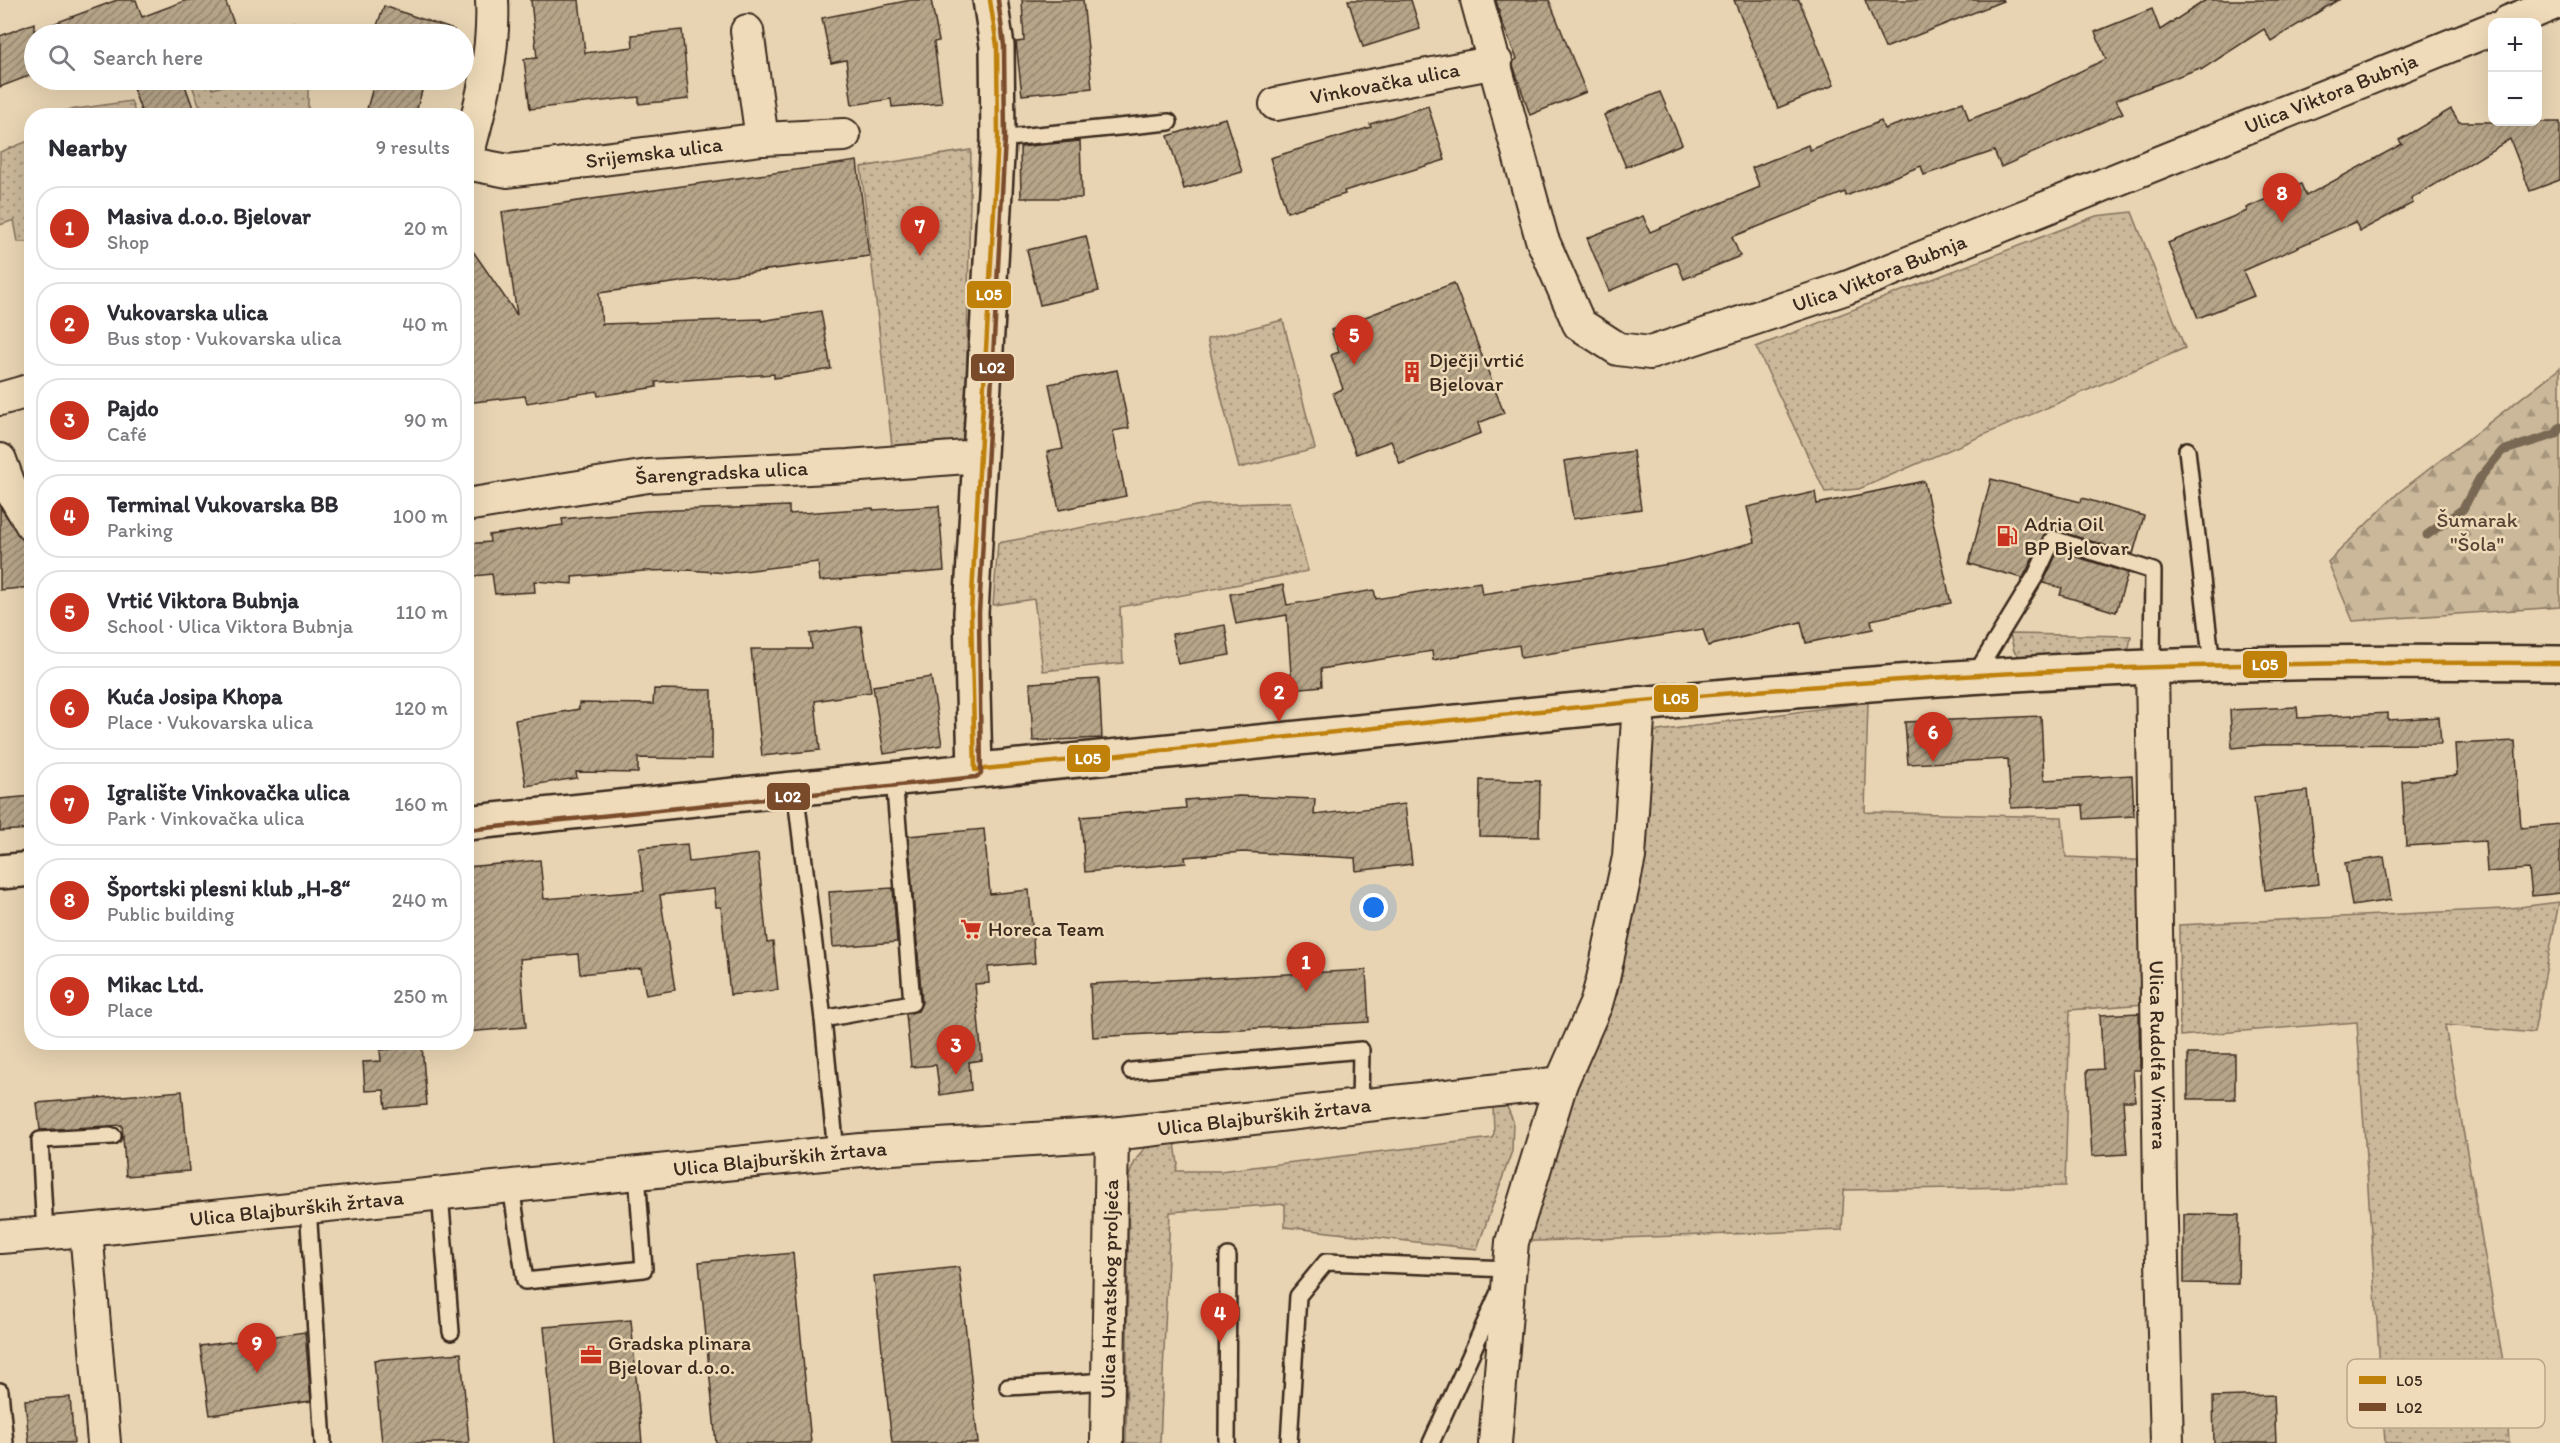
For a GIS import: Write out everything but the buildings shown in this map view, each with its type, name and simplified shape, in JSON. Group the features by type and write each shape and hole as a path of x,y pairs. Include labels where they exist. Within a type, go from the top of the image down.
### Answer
{"main road":[{"path":"975,770 971,613 998,139 997,46 990,0"},
{"path":"474,822 894,777 1639,703 1975,676 2152,667 2324,662 2560,663"},
{"path":"0,872 24,870"}],"street":[{"path":"474,131 486,84 493,19 492,0"},
{"name":"Ulica Viktora Bubnja","path":"1478,0 1542,239 1579,324 1618,349 1650,353 1846,288 2488,30"},
{"path":"2518,18 2560,2"},
{"path":"747,31 762,139"},
{"name":"Vinkovačka ulica","path":"1276,104 1496,62"},
{"name":"Srijemska ulica","path":"474,164 508,171 762,139 843,135"},
{"path":"0,399 24,392"},
{"name":"Šarengradska ulica","path":"474,504 648,476 848,466 980,456"},
{"path":"0,460 11,490 24,512"},
{"name":"Ulica Rudolfa Vimera","path":"2152,667 2160,1175 2167,1443"},
{"path":"1496,1443 1512,1242 1561,1083 1596,1004 1625,882 1629,857 1639,703"},
{"name":"Ulica Blajburških žrtava","path":"0,1237 836,1153 1112,1134 1561,1083"},
{"name":"Ulica Hrvatskog proljeća","path":"1107,1443 1112,1134"},
{"path":"86,1230 104,1443"}],"lane":[{"path":"998,139 1169,122"},
{"path":"2187,450 2212,665"},
{"path":"1975,676 2036,575 2053,539 2153,571 2152,667"},
{"path":"823,1019 912,1003 894,777"},
{"path":"795,788 823,1019 836,1153"},
{"path":"1131,1071 1361,1050 1360,1106"},
{"path":"45,1233 40,1140 113,1136"},
{"path":"511,1186 525,1281 644,1269 637,1173"},
{"path":"440,1194 451,1332"},
{"path":"308,1207 323,1443"},
{"path":"1227,1443 1228,1256"},
{"path":"1288,1443 1298,1296 1326,1262 1509,1269 1431,1443"},
{"path":"1008,1387 1108,1381"},
{"path":"0,1391 5,1443"}],"green space":[{"path":"194,90 308,90 308,108 200,108"},
{"path":"131,101 134,108 83,108"},
{"path":"24,143 24,242 18,242 14,220 0,225 0,152"},
{"path":"971,150 965,442 892,446 861,167"},
{"path":"2132,212 2185,348 1859,489 1825,492 1756,347 2096,216"},
{"path":"1283,320 1315,449 1239,468 1207,339"},
{"name":"Šumarak \"Šola\"","path":"2560,368 2560,607 2353,621 2328,562 2398,493"},
{"path":"1290,502 1308,571 1120,607 1123,663 1043,671 1034,599 993,605 998,543 1202,505"},
{"path":"2010,634 2131,636 2129,648 2120,655 2022,659 2014,651"},
{"path":"1868,702 1865,812 2062,817 2066,857 2155,861 2157,1003 2070,1010 2065,1186 1844,1190 1842,1230 1512,1242 1596,1004 1637,734"},
{"path":"2559,902 2534,1033 2445,1025 2503,1359 2379,1359 2357,1022 2180,1036 2179,925 2503,909"},
{"path":"1506,1104 1513,1121 1512,1151 1477,1249 1285,1227 1285,1204 1170,1212 1160,1443 1126,1443 1129,1176 1136,1160 1145,1148 1157,1140 1174,1136 1178,1164 1176,1171 1220,1171 1492,1138 1494,1133 1493,1106"},
{"path":"2384,1428 2508,1428 2509,1443 2385,1443"}],"waterway":[{"path":"2427,535 2463,509 2479,479 2502,451 2556,434 2560,427"}],"transit line":[{"name":"L05","path":"990,0 997,46 998,139 971,613 975,770 1581,707 1945,677 2099,669 2252,665 2560,663"},
{"name":"L02","path":"474,829 976,777 981,774 979,613 1005,139 1004,46 998,0"}],"place":[{"name":"Športski plesni klub „H-8“","path":"2282,223"},
{"name":"Igralište Vinkovačka ulica","path":"920,256"},
{"name":"Vrtić Viktora Bubnja","path":"1354,365"},
{"name":"Dječji vrtić Bjelovar","path":"1412,372"},
{"name":"Adria Oil BP Bjelovar","path":"2007,536"},
{"name":"Vukovarska ulica","path":"1279,722"},
{"name":"Kuća Josipa Khopa","path":"1933,762"},
{"name":"Horeca Team","path":"971,929"},
{"name":"Masiva d.o.o. Bjelovar","path":"1306,992"},
{"name":"Pajdo","path":"956,1075"},
{"name":"Terminal Vukovarska BB","path":"1220,1343"},
{"name":"Gradska plinara Bjelovar d.o.o.","path":"591,1355"},
{"name":"Mikac Ltd.","path":"257,1373"}]}
